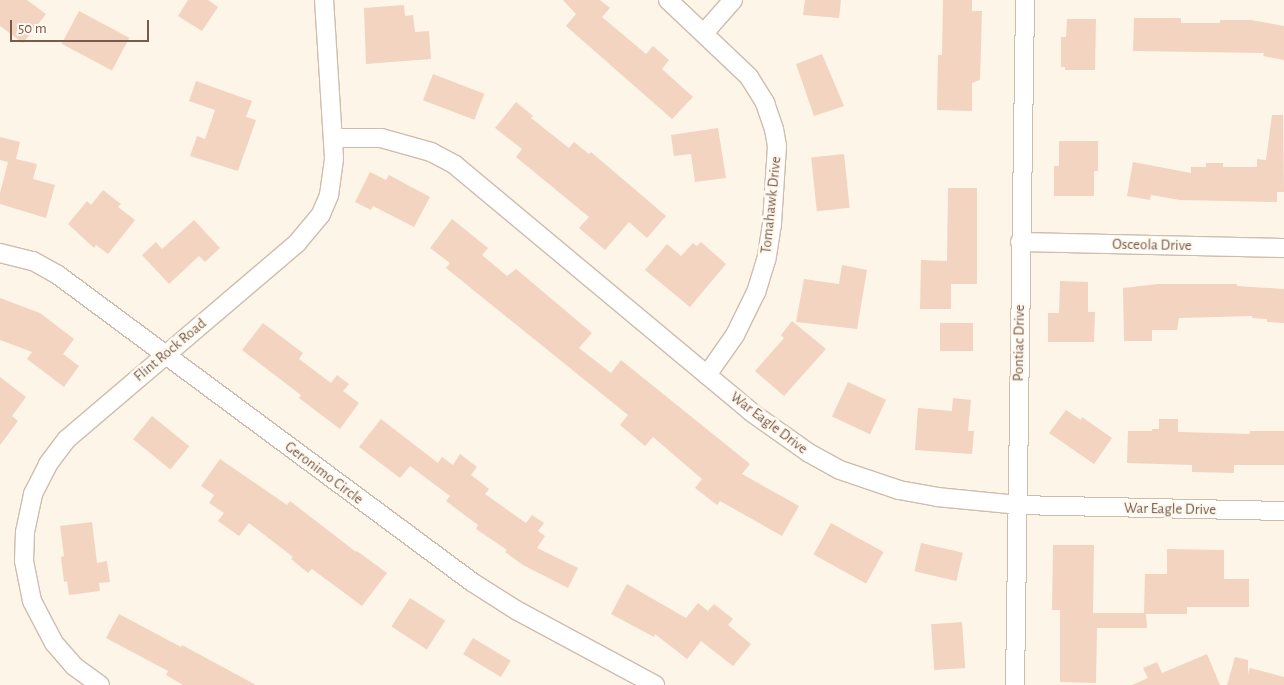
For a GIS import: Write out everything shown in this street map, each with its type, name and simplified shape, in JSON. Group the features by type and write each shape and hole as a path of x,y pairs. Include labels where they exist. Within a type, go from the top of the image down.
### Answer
{"street":[{"name":"Flint Rock Road","path":"100,685 74,666 54,643 32,601 24,561 28,513 41,476 67,439 297,243 313,226 329,195 334,158 324,0"},
{"name":"Tomahawk Drive","path":"668,0 749,77 764,103 774,129 777,146 772,224 766,260 756,292 741,324 707,375"},
{"path":"704,33 733,0"},
{"name":"Pontiac Drive","path":"1015,685 1018,506 1016,487 1025,0"},
{"name":"War Eagle Drive","path":"333,138 381,138 431,152 455,165 775,431 840,470 899,490 937,498 1018,506 1284,511"},
{"name":"Osceola Drive","path":"1020,242 1284,248"},
{"name":"Geronimo Circle","path":"0,252 33,261 58,275 472,582 516,610 654,685"}],"building":[{"path":"0,0 27,0 46,14 23,43 0,26"},
{"path":"188,0 208,0 218,7 202,31 178,16"},
{"path":"563,0 600,0 610,8 602,17 646,54 653,46 669,60 662,69 693,97 672,119 566,26 576,14"},
{"path":"805,0 841,0 839,18 803,15"},
{"path":"943,0 972,0 972,11 982,11 980,80 972,83 972,111 937,110 938,55 942,55"},
{"path":"404,5 405,16 413,15 415,32 429,31 431,59 366,64 364,8"},
{"path":"79,11 129,38 112,70 62,44"},
{"path":"1134,18 1181,18 1181,23 1220,23 1220,20 1251,20 1284,26 1284,60 1263,56 1264,53 1133,51"},
{"path":"1067,19 1096,19 1095,70 1065,70 1065,67 1061,67 1061,37 1066,37"},
{"path":"822,54 844,106 814,116 796,64"},
{"path":"433,74 484,94 474,120 423,100"},
{"path":"196,81 252,101 246,117 256,120 238,171 190,156 197,136 205,139 215,110 189,101"},
{"path":"516,102 533,116 531,118 569,148 574,142 589,154 591,152 666,216 647,238 629,222 605,250 579,228 589,217 516,157 522,149 495,128"},
{"path":"1272,115 1283,115 1284,192 1277,192 1277,202 1180,200 1151,195 1150,200 1127,196 1133,162 1191,173 1191,167 1206,167 1206,163 1223,163 1223,167 1257,167 1257,159 1266,160"},
{"path":"718,128 726,178 695,182 691,154 674,156 671,135"},
{"path":"0,137 20,142 16,159 37,164 33,179 55,185 46,218 0,204 0,193 8,162 0,160"},
{"path":"1059,141 1098,141 1098,171 1094,171 1094,196 1054,196 1054,166 1059,166"},
{"path":"844,154 850,208 817,211 811,157"},
{"path":"370,172 386,180 389,175 430,197 414,227 373,206 371,210 355,202"},
{"path":"948,188 977,188 977,284 951,284 951,309 920,309 921,260 947,261"},
{"path":"103,190 121,204 118,207 135,220 108,254 96,245 94,248 68,224 87,201 91,205"},
{"path":"452,219 488,248 482,255 507,276 516,269 592,333 579,348 611,373 621,360 750,464 742,474 799,506 782,536 720,501 717,505 695,488 702,479 653,437 645,446 620,425 628,415 446,268 450,263 430,248"},
{"path":"194,220 220,248 205,262 199,256 169,284 142,255 156,242 162,249"},
{"path":"701,242 726,264 690,307 645,270 667,244 681,256 693,243 697,246"},
{"path":"842,265 867,270 857,329 796,322 804,279 839,284"},
{"path":"1060,281 1088,282 1088,312 1095,312 1094,342 1048,342 1048,313 1059,313"},
{"path":"1158,284 1237,284 1237,286 1284,289 1284,323 1267,322 1267,319 1252,318 1252,316 1179,318 1177,330 1152,330 1152,341 1124,341 1123,288"},
{"path":"0,298 40,313 74,339 63,354 79,366 64,387 27,359 32,352 0,340"},
{"path":"792,321 826,349 784,396 755,371 784,338 781,335"},
{"path":"263,323 303,353 299,359 331,383 337,375 349,384 343,391 359,403 340,429 299,398 301,395 242,350"},
{"path":"940,323 973,323 973,351 940,351"},
{"path":"0,377 26,397 12,416 18,421 0,445"},
{"path":"848,382 886,400 870,434 832,416"},
{"path":"953,398 971,400 968,431 974,431 972,454 915,450 918,408 952,411"},
{"path":"1066,410 1081,420 1082,417 1112,438 1094,464 1049,433"},
{"path":"152,416 189,446 170,470 133,439"},
{"path":"381,419 438,463 442,457 453,465 460,454 477,467 471,475 489,489 485,494 526,523 532,515 544,523 538,531 545,536 537,548 578,568 568,588 523,565 505,552 507,550 476,529 478,525 446,501 450,496 410,466 400,478 359,447"},
{"path":"1159,419 1178,419 1178,432 1250,434 1250,431 1284,431 1284,465 1234,465 1234,473 1192,472 1192,465 1127,463 1128,431 1152,431 1152,429 1159,429"},
{"path":"220,459 287,505 290,501 356,552 387,573 362,606 312,569 308,573 291,559 293,557 249,523 239,536 218,521 224,513 209,503 214,495 201,486"},
{"path":"92,522 97,563 107,561 110,582 99,583 100,591 69,595 67,581 64,582 61,557 64,556 60,526"},
{"path":"831,523 883,552 866,584 814,554"},
{"path":"921,543 963,553 956,581 914,571"},
{"path":"1053,545 1094,545 1093,613 1144,613 1145,574 1167,574 1167,549 1224,550 1224,579 1249,579 1249,607 1187,607 1187,614 1146,614 1147,628 1097,628 1096,683 1060,682 1060,610 1052,610"},
{"path":"627,584 686,618 698,603 708,611 714,604 733,619 728,625 751,644 733,666 701,641 687,659 655,634 654,637 611,614"},
{"path":"410,598 445,621 427,649 391,627"},
{"path":"119,614 256,685 183,685 166,675 168,671 106,638"},
{"path":"962,622 965,668 934,670 931,624"},
{"path":"473,638 511,661 501,677 463,654"},
{"path":"1207,654 1220,685 1132,685 1148,678 1143,668 1157,662 1162,673"},
{"path":"1235,657 1248,660 1248,674 1250,668 1284,677 1284,685 1227,685"}]}
